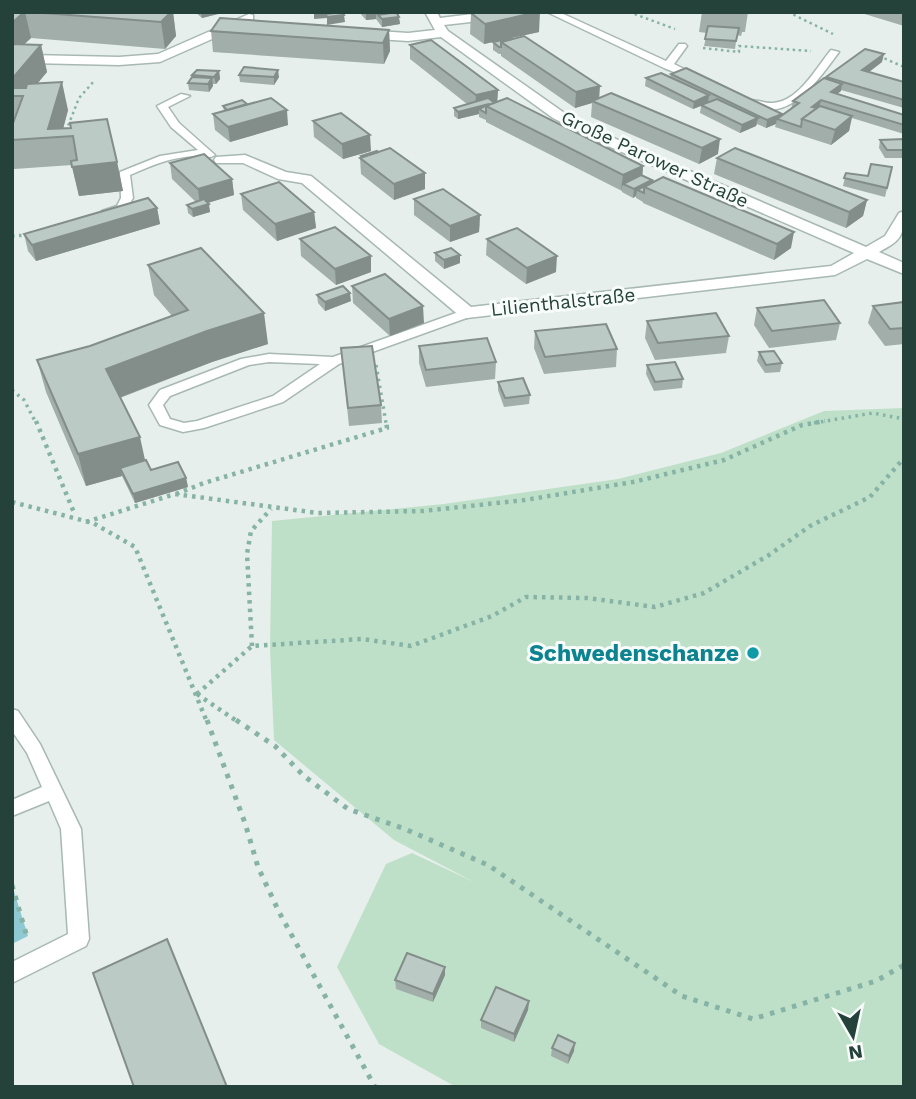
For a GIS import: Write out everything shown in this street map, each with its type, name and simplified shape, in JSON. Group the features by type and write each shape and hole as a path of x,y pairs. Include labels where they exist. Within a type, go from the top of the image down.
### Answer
{"street":[{"path":"352,33 408,37 437,22 522,12"},
{"path":"30,60 119,61 160,58 249,17"},
{"name":"Große Parower Straße","path":"437,22 558,116 715,188 904,269"},
{"name":"Lilienthalstraße","path":"221,160 246,159 283,176 306,179 467,313 835,270 891,239 904,216"}],"lane":[{"path":"551,12 705,82"},
{"path":"667,66 682,46"},
{"path":"742,97 766,108 782,106 794,100 834,52"},
{"path":"185,96 162,106 175,125 205,153 221,160"},
{"path":"97,216 121,208 127,198 124,174 163,157 188,152 205,153"},
{"path":"334,362 269,358 246,362 165,393 156,405 166,422 183,428 199,425 278,399 334,362 467,313"},
{"path":"12,716 34,749 71,829 79,939 12,973"},
{"path":"12,808 54,791"}],"path":[{"path":"629,12 677,29 682,46 738,52 739,46 834,52 884,59"},
{"path":"63,141 79,98 98,76"},
{"path":"12,236 35,234"},
{"path":"86,522 387,428 373,348"},
{"path":"12,390 24,400 36,422 75,515"},
{"path":"175,494 318,513 423,511 525,500 633,482 724,460 802,425 873,412 904,419"},
{"path":"197,694 252,646 362,639 411,646 492,617 526,597 587,598 655,607 704,593 769,555 810,526 870,497 904,458"},
{"path":"12,502 75,515 127,540 135,547 197,694 258,867 279,912 375,1087"},
{"path":"252,646 247,554 251,531 272,508"},
{"path":"197,694 275,746 304,776 348,809 405,829 488,865 682,996 752,1019 876,981 904,965"},
{"path":"12,885 28,936 20,940"}],"green space":[{"path":"904,408 904,1087 456,1087 379,1044 337,967 386,864 412,853 474,882 394,840 274,740 270,649 272,521 444,504 618,479 721,453 824,411"}],"water":[{"path":"12,885 28,936 12,944"}],"building":[{"path":"12,12 24,12 12,23"},
{"path":"30,12 171,12 161,22"},
{"path":"342,12 344,15 327,17 326,14"},
{"path":"396,12 399,17 382,19 378,15"},
{"path":"537,12 485,24 471,13"},
{"path":"220,18 389,30 383,43 211,31"},
{"path":"708,26 739,28 736,41 705,39"},
{"path":"524,36 600,86 576,92 501,42"},
{"path":"511,38 501,42 501,47 493,42"},
{"path":"431,40 498,90 476,95 410,45"},
{"path":"12,44 41,45 12,79"},
{"path":"865,49 884,54 862,70 904,82 904,100 826,77"},
{"path":"244,67 278,70 274,77 239,75"},
{"path":"686,68 782,114 767,120 671,74"},
{"path":"197,70 219,71 214,77 192,75"},
{"path":"661,73 709,95 694,102 646,78"},
{"path":"192,77 212,78 208,84 188,83"},
{"path":"824,78 842,84 831,92 904,115 904,125 821,100 812,107 817,108 802,119 801,127 777,119 799,103 793,101"},
{"path":"62,82 48,129 71,128 70,123 107,119 117,162 72,167 71,161 77,160 73,136 12,140 12,126 23,96 12,96 12,88 26,88 27,84"},
{"path":"611,93 720,139 702,148 592,101"},
{"path":"271,98 287,110 228,127 213,114"},
{"path":"488,98 495,103 486,106 486,113 479,109 489,104 458,112 454,108"},
{"path":"507,98 643,166 623,175 486,106"},
{"path":"717,99 758,118 742,125 701,105"},
{"path":"242,100 247,104 227,110 223,106"},
{"path":"820,106 852,116 835,130 802,119"},
{"path":"341,113 370,135 342,144 313,121"},
{"path":"904,139 904,150 887,150 880,140"},
{"path":"390,148 425,173 394,184 360,158"},
{"path":"735,148 867,200 849,212 717,158"},
{"path":"204,154 232,179 198,189 170,163"},
{"path":"871,164 892,167 887,188 844,178 846,173 868,176"},
{"path":"641,175 652,180 634,189 623,184"},
{"path":"663,177 794,232 777,244 644,187"},
{"path":"279,182 314,212 275,224 241,194"},
{"path":"443,189 480,215 450,226 414,199"},
{"path":"148,198 157,208 32,245 24,234"},
{"path":"204,199 209,204 192,209 187,205"},
{"path":"335,227 371,256 335,269 300,239"},
{"path":"517,228 557,256 527,268 487,239"},
{"path":"201,248 264,313 106,369 140,437 78,454 37,360 90,346 188,310 148,265"},
{"path":"451,248 460,255 444,260 435,253"},
{"path":"385,274 423,306 389,319 352,286"},
{"path":"343,286 350,293 325,302 317,295"},
{"path":"824,300 840,323 772,331 757,308"},
{"path":"904,302 904,328 890,329 873,306"},
{"path":"716,313 729,336 658,343 647,321"},
{"path":"606,324 617,349 545,357 535,331"},
{"path":"487,338 496,362 426,370 419,346"},
{"path":"372,346 381,405 348,408 341,348"},
{"path":"774,351 782,363 766,365 759,352"},
{"path":"675,362 683,379 655,382 647,365"},
{"path":"523,378 530,395 505,398 498,382"},
{"path":"146,460 151,470 178,462 186,478 133,494 120,468"},
{"path":"167,939 227,1087 134,1087 93,973"},
{"path":"407,953 445,967 433,994 395,980"},
{"path":"496,987 529,1001 514,1034 481,1020"},
{"path":"558,1035 575,1043 569,1056 552,1048"}],"place":[{"name":"Schwedenschanze","path":"753,653"}]}
